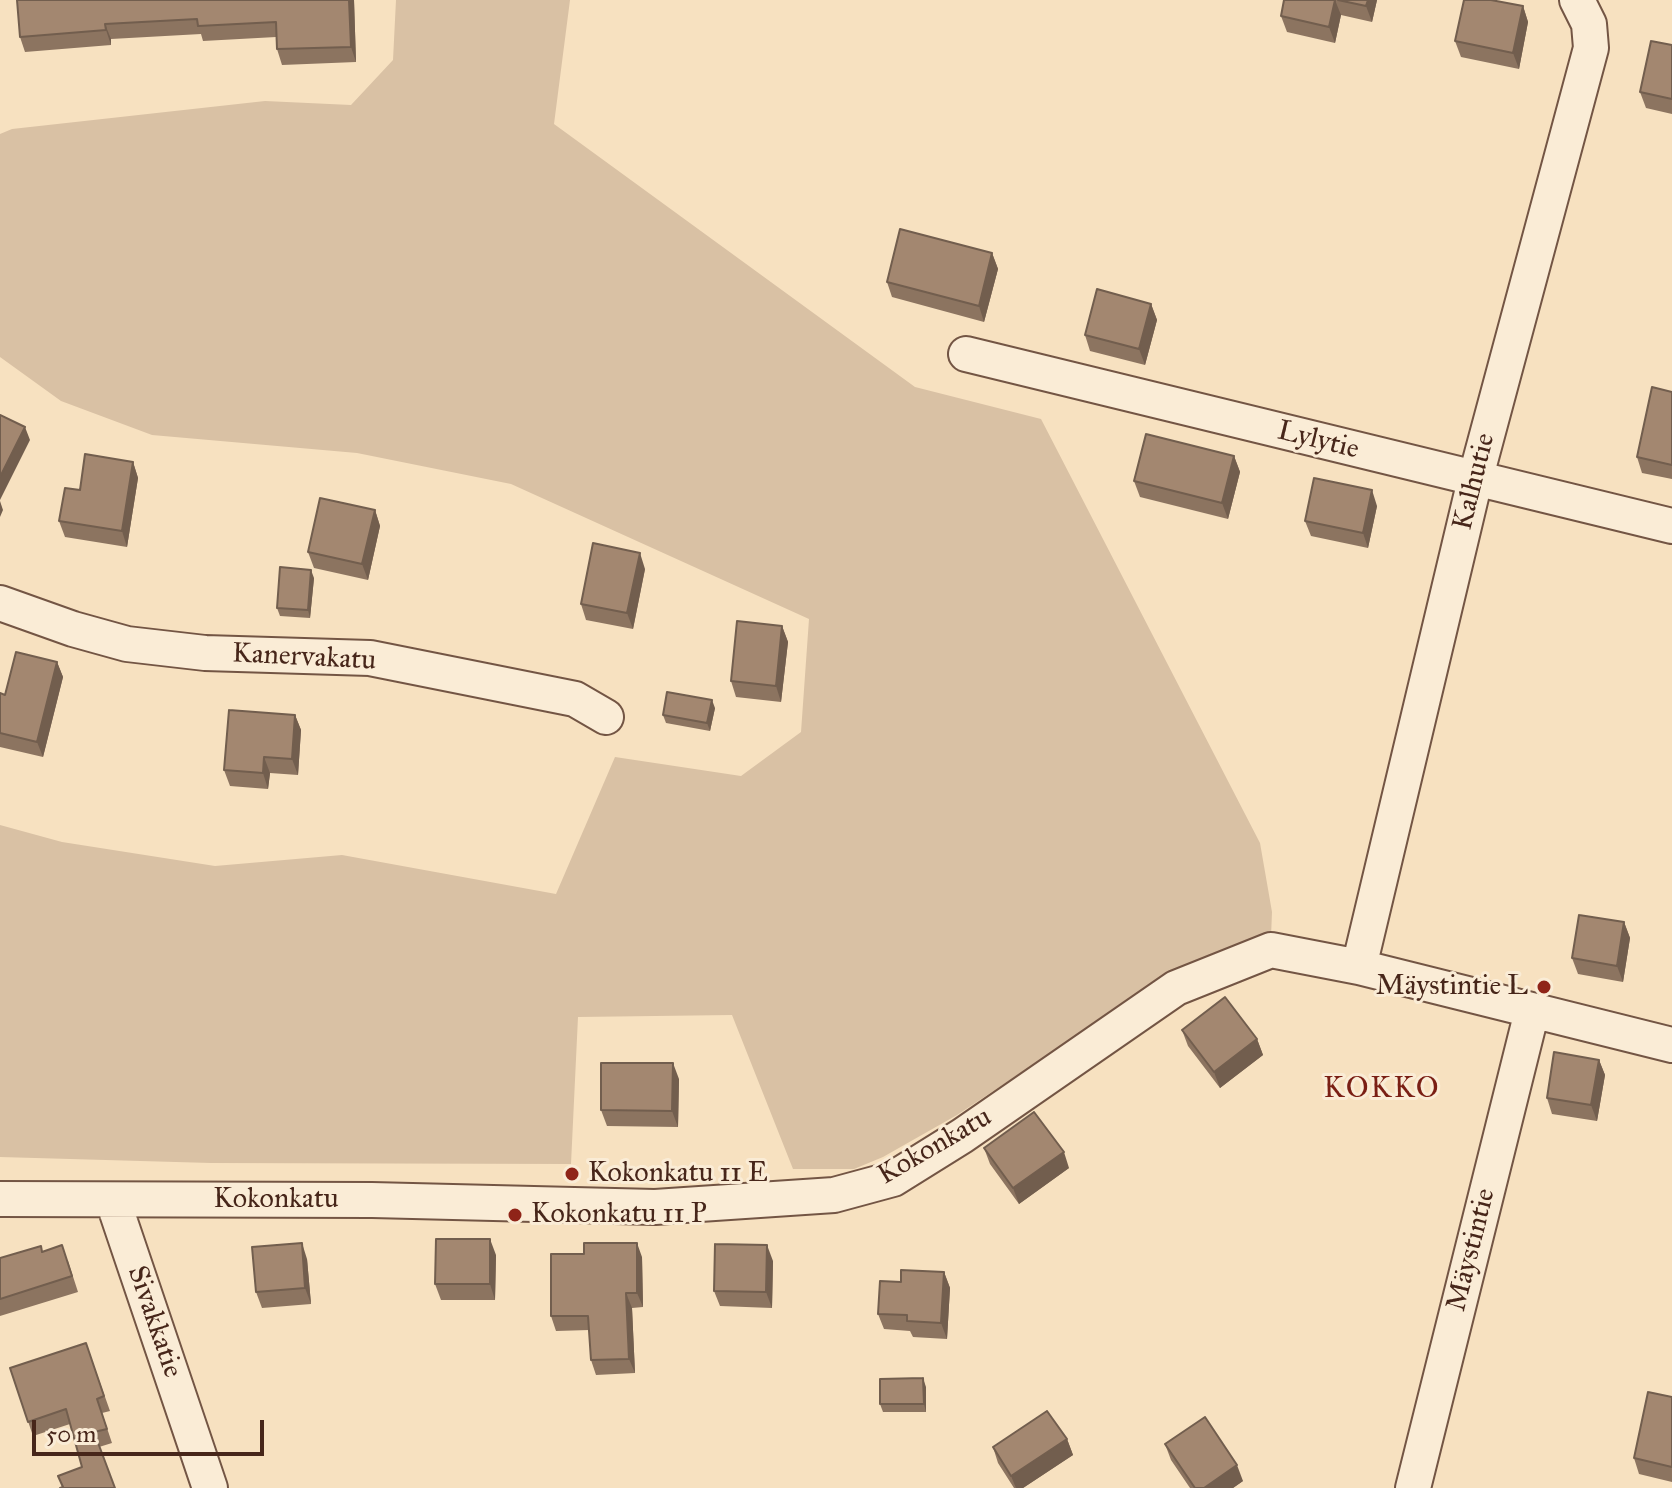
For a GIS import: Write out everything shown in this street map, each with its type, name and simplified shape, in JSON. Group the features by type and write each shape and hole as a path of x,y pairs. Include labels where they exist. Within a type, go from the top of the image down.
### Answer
{"street":[{"name":"Kalhutie","path":"1359,967 1475,480 1591,48 1589,24 1578,1"},
{"name":"Lylytie","path":"966,354 1672,526"},
{"name":"Kanervakatu","path":"0,603 127,644 205,653 370,658 575,699 606,717"},
{"name":"Kokonkatu","path":"0,1199 372,1200 655,1207 834,1195 893,1179 962,1136 1176,988 1271,950 1359,967 1672,1045"},
{"name":"Mäystintie","path":"1413,1488 1532,1011"},
{"name":"Sivakkatie","path":"113,1201 210,1488"}],"shaded area":[{"path":"396,0 570,0 554,124 915,387 1041,419 1260,843 1272,912 1271,937 1233,945 1176,970 957,1115 883,1157 854,1169 793,1169 732,1015 578,1017 571,1164 211,1163 0,1157 0,825 62,842 215,866 342,855 556,894 615,757 741,776 801,732 809,619 511,484 357,453 152,435 61,401 0,357 0,134 12,129 265,101 351,105 393,60"}],"building":[{"path":"17,0 349,0 351,47 277,49 276,22 198,26 197,19 105,24 106,30 20,37"},
{"path":"1284,0 1335,0 1329,27 1281,16"},
{"path":"1338,0 1368,0 1366,6"},
{"path":"1464,0 1491,0 1523,6 1513,53 1455,41"},
{"path":"1651,41 1672,45 1672,99 1640,92"},
{"path":"900,229 992,253 979,306 887,282"},
{"path":"1097,289 1151,304 1139,349 1085,335"},
{"path":"1652,387 1672,392 1672,465 1637,457"},
{"path":"0,415 25,427 0,477"},
{"path":"1146,434 1234,456 1222,503 1134,481"},
{"path":"85,454 133,462 122,531 59,521 65,488 80,490"},
{"path":"1314,478 1372,490 1363,533 1305,521"},
{"path":"320,498 375,510 362,564 308,552"},
{"path":"593,543 640,553 627,613 581,604"},
{"path":"280,567 311,570 308,610 277,608"},
{"path":"737,621 782,626 776,686 731,681"},
{"path":"16,652 57,662 37,742 0,733 0,693 5,695"},
{"path":"667,692 712,700 707,723 663,715"},
{"path":"229,710 295,715 292,759 264,757 263,773 224,770"},
{"path":"1579,915 1624,922 1617,966 1572,958"},
{"path":"1225,997 1257,1039 1214,1072 1182,1030"},
{"path":"1554,1052 1599,1060 1591,1105 1547,1098"},
{"path":"601,1063 673,1063 672,1111 601,1110"},
{"path":"1034,1112 1064,1152 1013,1188 984,1148"},
{"path":"436,1239 490,1239 490,1284 435,1284"},
{"path":"302,1243 305,1288 256,1292 252,1247"},
{"path":"584,1243 637,1243 637,1293 626,1293 629,1359 591,1360 588,1316 551,1316 551,1254 584,1254"},
{"path":"715,1244 767,1245 766,1292 714,1291"},
{"path":"62,1245 72,1276 0,1299 0,1258 41,1246 42,1252"},
{"path":"901,1270 944,1272 941,1323 907,1321 907,1315 878,1314 880,1281 901,1282"},
{"path":"86,1343 104,1396 97,1399 107,1429 94,1432 115,1488 60,1488 63,1487 58,1476 82,1467 66,1409 28,1422 10,1368"},
{"path":"923,1378 924,1404 880,1404 880,1379"},
{"path":"1648,1392 1672,1397 1672,1467 1634,1458"},
{"path":"1047,1411 1067,1439 1011,1476 993,1447"},
{"path":"1205,1417 1237,1465 1204,1488 1195,1488 1165,1444"}],"place":[{"name":"Mäystintie L","path":"1544,987"},
{"name":"Kokonkatu 11 E","path":"572,1174"},
{"name":"Kokonkatu 11 P","path":"515,1215"}],"district":[{"name":"KOKKO","path":"1382,1090"}]}
